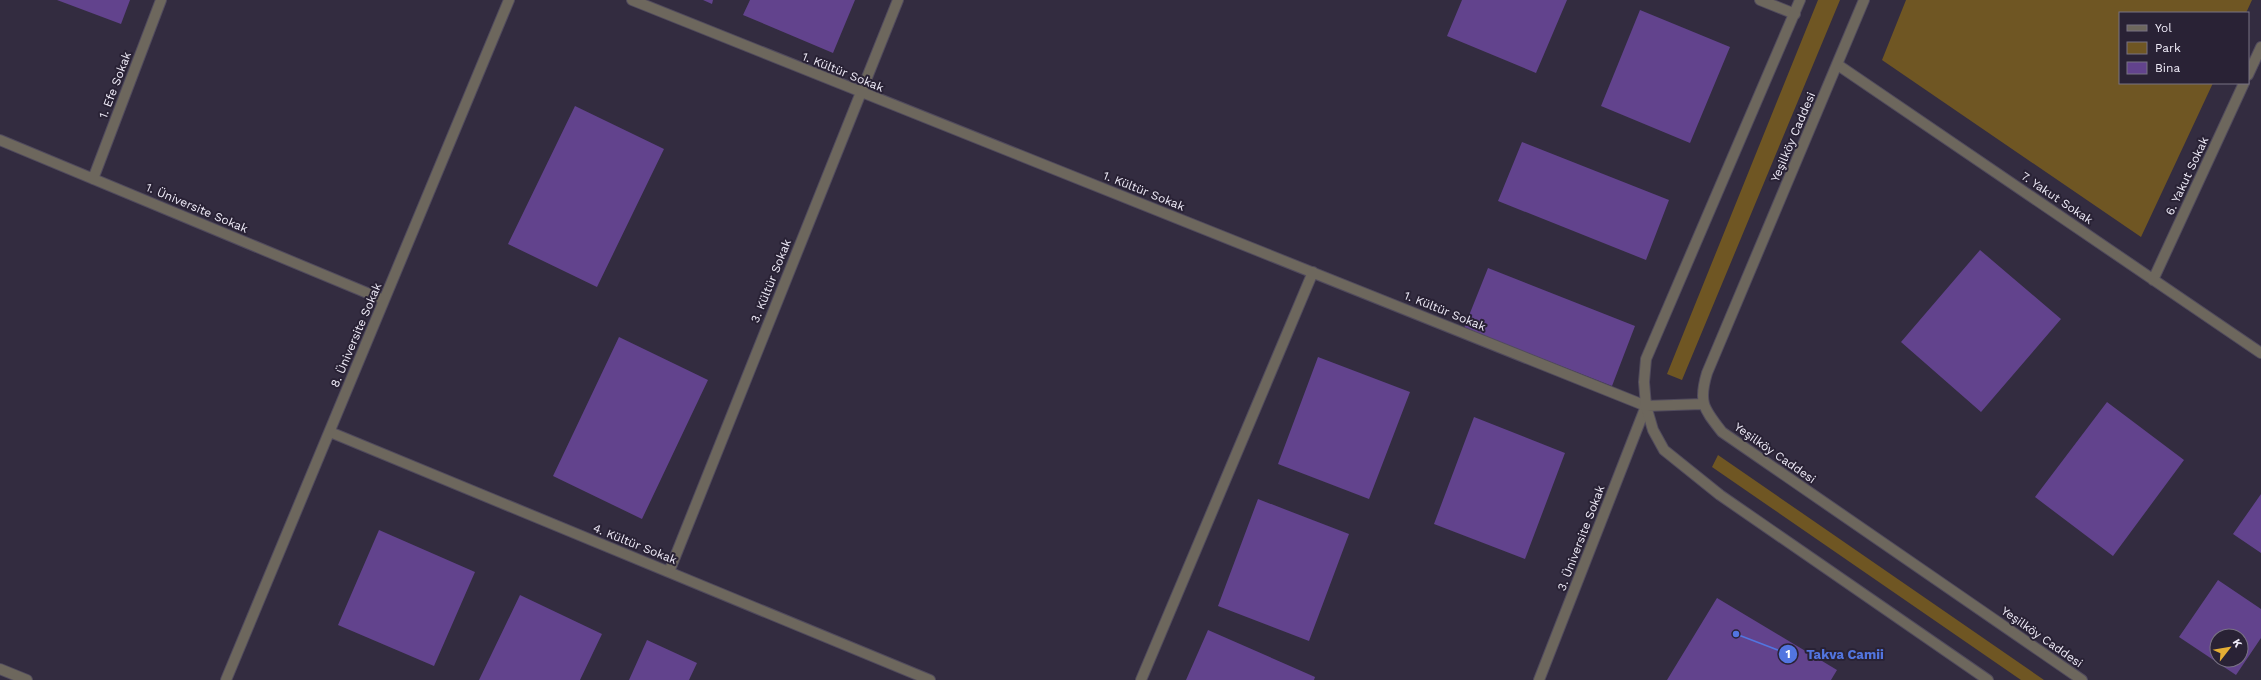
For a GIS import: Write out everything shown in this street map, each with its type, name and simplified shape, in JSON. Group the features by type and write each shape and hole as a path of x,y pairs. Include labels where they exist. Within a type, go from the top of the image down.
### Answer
{"street":[{"name":"1. Efe Sokak","path":"93,179 161,0"},
{"name":"8. Üniversite Sokak","path":"226,680 509,0"},
{"name":"1. Kültür Sokak","path":"632,0 860,93 1313,272 1646,406"},
{"name":"3. Kültür Sokak","path":"669,572 898,0"},
{"path":"1760,0 1795,14"},
{"path":"1800,0 1646,359 1644,382 1646,406 1653,430 1664,450 1720,495 1988,680"},
{"name":"Yeşilköy Caddesi","path":"1864,0 1838,65 1707,373 1703,387 1702,404 1722,432 2082,680"},
{"path":"2249,73 2261,47"},
{"name":"7. Yakut Sokak","path":"1838,65 2261,353"},
{"name":"6. Yakut Sokak","path":"2153,280 2244,84"},
{"name":"1. Üniversite Sokak","path":"0,140 384,300"},
{"path":"1141,680 1313,272"},
{"path":"1646,406 1702,404"},
{"name":"3. Üniversite Sokak","path":"1539,680 1646,406"},
{"name":"4. Kültür Sokak","path":"330,432 930,680"},
{"path":"0,669 27,680"}],"green space":[{"path":"1818,0 1840,0 1682,380 1667,374"},
{"path":"1906,0 2252,0 2246,12 2119,12 2119,84 2213,84 2141,237 1882,60"},
{"path":"1718,455 2044,680 2021,680 1712,467"}],"building":[{"path":"57,0 130,0 121,24"},
{"path":"703,0 713,0 712,4"},
{"path":"750,0 855,0 833,53 743,15"},
{"path":"1462,0 1567,0 1536,73 1447,36"},
{"path":"1640,10 1730,47 1690,143 1601,106"},
{"path":"575,106 664,149 597,287 508,244"},
{"path":"1522,142 1669,200 1646,260 1498,201"},
{"path":"1980,250 2061,319 1981,412 1901,342"},
{"path":"1488,268 1635,326 1612,386 1464,328"},
{"path":"619,337 708,380 642,519 553,476"},
{"path":"1318,357 1410,392 1369,499 1278,464"},
{"path":"2107,402 2184,460 2113,556 2035,497"},
{"path":"1474,417 1565,453 1525,559 1434,524"},
{"path":"2261,494 2261,553 2233,534"},
{"path":"1258,499 1349,534 1309,641 1218,606"},
{"path":"379,530 475,572 434,666 338,625"},
{"path":"2218,580 2261,609 2261,638 2249,656 2249,628 2209,628 2209,657 2179,637"},
{"path":"520,595 602,634 580,680 479,680"},
{"path":"1717,598 1837,670 1831,680 1667,680"},
{"path":"1208,630 1315,677 1314,680 1186,680"},
{"path":"647,640 697,663 689,680 629,680"},
{"path":"2226,668 2241,668 2236,675"}],"place":[{"name":"Takva Camii","path":"1736,634"}]}
